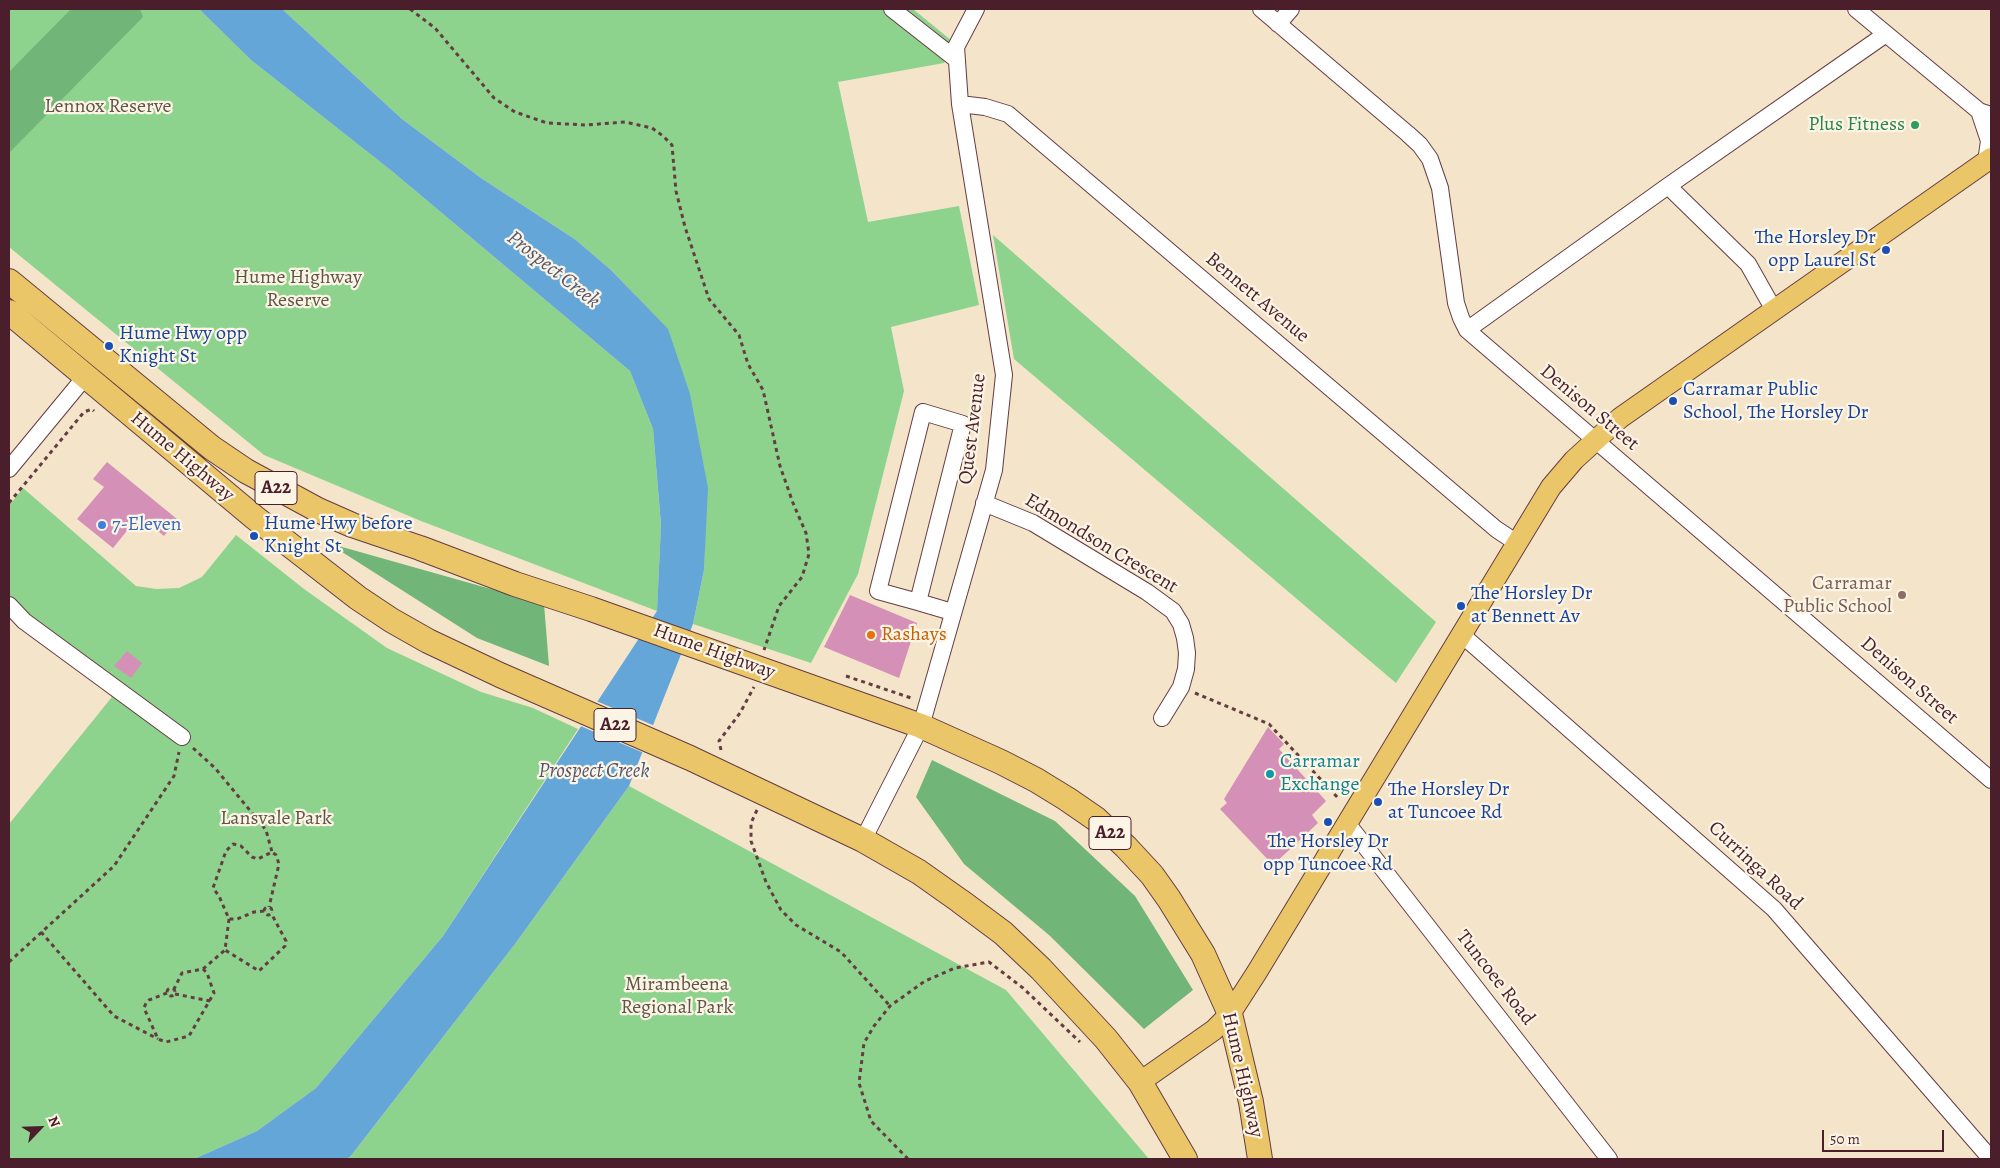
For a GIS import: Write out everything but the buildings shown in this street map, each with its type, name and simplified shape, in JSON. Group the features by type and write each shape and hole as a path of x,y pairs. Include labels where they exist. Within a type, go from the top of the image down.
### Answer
{"highway":[{"name":"Hume Highway","path":"9,281 212,448 284,493 352,525 920,726 1036,780 1096,819 1152,875 1203,954 1230,1014 1251,1102 1260,1159"},
{"name":"Hume Highway","path":"9,312 254,517 358,598 428,641 540,694 765,792 863,840 919,872 1003,932 1079,1008 1106,1039 1140,1082 1185,1159"}],"main road":[{"path":"1140,1082 1214,1030 1230,1014 1550,487 1574,460 1620,418 1989,160"}],"street":[{"path":"892,9 957,60"},
{"name":"Quest Avenue","path":"863,840 920,726 994,470 1004,375 960,104 956,47 976,9"},
{"name":"Denison Street","path":"1261,9 1408,134 1420,145 1430,159 1440,188 1456,303 1467,330 1991,780"},
{"path":"1278,24 1291,9"},
{"path":"1856,9 1985,113 1989,141 1989,160"},
{"path":"1467,330 1668,186 1886,34"},
{"name":"Bennett Avenue","path":"960,104 985,107 1008,114 1496,529 1517,543"},
{"path":"1668,186 1748,264 1774,310"},
{"path":"9,469 85,377"},
{"path":"918,602 963,424 923,412 878,592 952,612"},
{"name":"Edmondson Crescent","path":"984,503 1033,523 1147,592 1173,611 1181,624 1185,638 1187,653 1186,669 1181,687 1162,718"},
{"path":"9,605 24,621 182,737"},
{"name":"Curringa Road","path":"1461,634 1774,909 1991,1159"},
{"name":"Tuncoee Road","path":"1347,823 1609,1159"}],"path":[{"path":"410,9 435,28 494,98 516,112 547,123 586,125 625,122 652,128 672,145 676,191 685,227 710,299 739,335 748,364 763,390 780,466 806,533 809,554 802,577 779,606 767,638 763,659"},
{"path":"9,503 84,412 92,409"},
{"path":"726,755 721,751 719,741 740,713 756,682"},
{"path":"1181,687 1269,724 1339,799"},
{"path":"182,737 215,768 266,830 272,852 276,855 279,864 269,907 264,911"},
{"path":"9,962 114,866 174,776 182,737"},
{"path":"765,792 751,823 750,841 766,882 781,910 796,925 841,952 890,1006"},
{"path":"175,994 174,989 182,973 203,969 225,950 229,919 219,896 213,888 226,851 233,844 242,846 252,857 258,859 272,852"},
{"path":"225,950 256,970 259,971 264,968 285,946 286,941 269,907"},
{"path":"229,919 237,919 254,912 264,911 267,914 271,913"},
{"path":"41,932 114,1016 166,1042 188,1036 210,1001 214,993 208,973 203,969"},
{"path":"908,1159 871,1122 859,1083 864,1043 890,1006 925,982 954,968 989,962 1023,988 1082,1044"},
{"path":"158,1039 144,1008 149,1000 167,993 168,988 174,989"},
{"path":"167,993 171,996 175,994 210,1001"}],"green space":[{"name":"Hume Highway Reserve","path":"9,9 199,9 251,60 393,172 630,371 653,429 661,526 657,611 421,521 264,455 9,247"},
{"path":"71,9 140,9 143,17 9,153 9,72"},
{"path":"282,9 913,9 952,41 944,63 838,82 868,222 959,206 979,305 891,327 904,391 858,574 811,663 693,624 704,570 705,537 636,296 611,270 576,240 481,178 402,119"},
{"path":"993,235 1436,622 1396,683 1014,359"},
{"name":"Lansvale Park","path":"23,488 136,586 156,589 179,588 202,577 236,535 304,589 387,648 481,692 533,708 578,729 443,936 316,1088 257,1131 194,1159 9,1159 9,824 112,697 9,614 9,506"},
{"path":"328,543 544,604 549,666 477,638"},
{"path":"932,760 1055,821 1135,896 1193,990 1144,1029 1049,935 964,864 916,797"},
{"name":"Mirambeena Regional Park","path":"629,786 1006,990 1149,1159 345,1159 350,1157 515,944"}],"water":[{"name":"Prospect Creek","path":"199,9 282,9 402,119 481,178 576,240 611,270 668,329 690,394 708,488 704,570 693,624 629,786 515,944 350,1157 345,1159 194,1159 257,1131 316,1088 443,936 657,611 661,525 653,429 630,371 393,172 251,60"}],"pier":[{"path":"594,700 655,726 644,753 578,725"}],"place":[{"name":"Plus Fitness","path":"1915,125"},
{"name":"The Horsley Dr opp Laurel St","path":"1886,250"},
{"name":"Hume Hwy opp Knight St","path":"109,346"},
{"name":"Carramar Public School, The Horsley Dr","path":"1673,401"},
{"name":"7-Eleven","path":"102,525"},
{"name":"Hume Hwy before Knight St","path":"254,536"},
{"name":"Carramar Public School","path":"1902,595"},
{"name":"The Horsley Dr at Bennett Av","path":"1461,606"},
{"name":"Rashays","path":"871,635"},
{"name":"Carramar Exchange","path":"1270,774"},
{"name":"The Horsley Dr at Tuncoee Rd","path":"1378,802"},
{"name":"The Horsley Dr opp Tuncoee Rd","path":"1328,822"}],"park label":[{"name":"Lennox Reserve","path":"108,107"}]}
